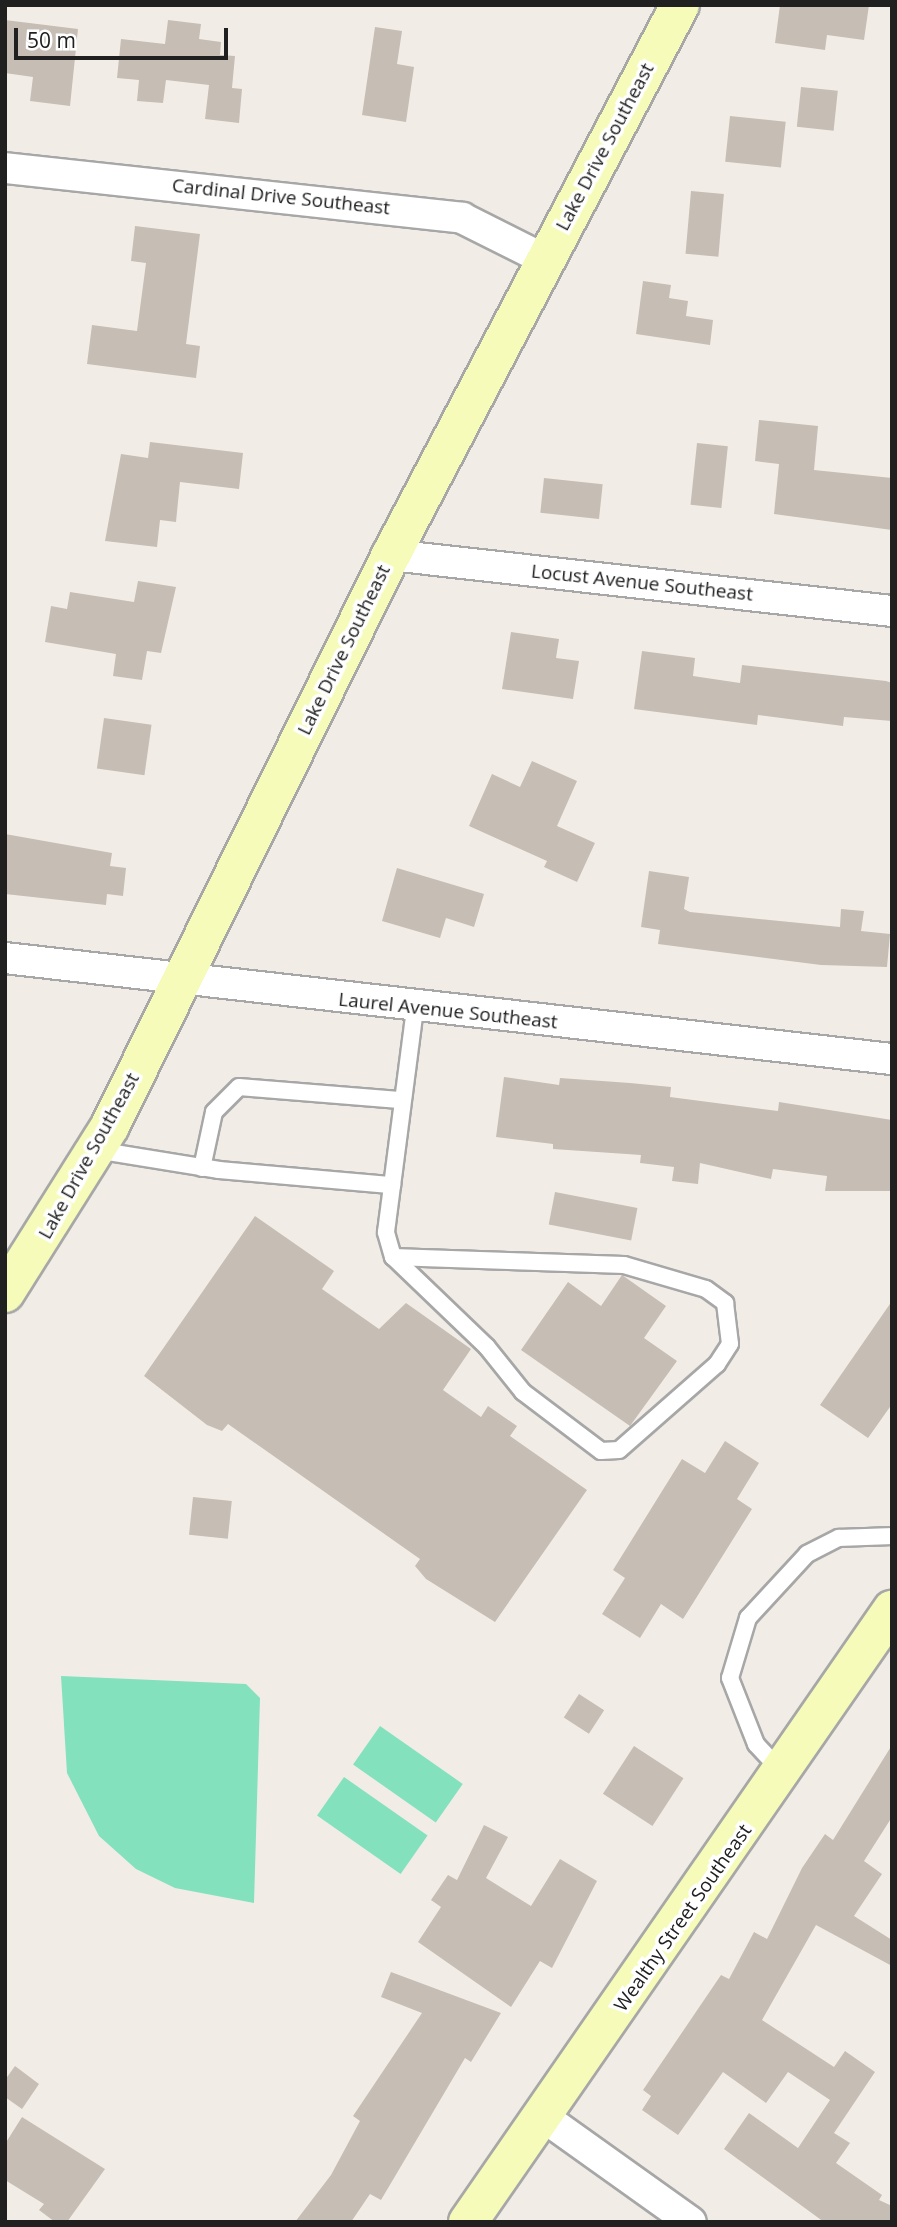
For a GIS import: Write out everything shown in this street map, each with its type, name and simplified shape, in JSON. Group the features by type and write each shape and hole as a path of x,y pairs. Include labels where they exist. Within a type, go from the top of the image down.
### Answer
{"main road":[{"name":"Lake Drive Southeast","path":"5,1293 96,1150 391,555 680,5"},
{"name":"Wealthy Street Southeast","path":"468,2222 545,2118 892,1610"}],"street":[{"name":"Cardinal Drive Southeast","path":"5,168 462,218 546,260"},
{"name":"Locust Avenue Southeast","path":"391,555 892,611"},
{"name":"Laurel Avenue Southeast","path":"5,958 180,983 892,1059"},
{"path":"545,2118 691,2222"}],"lane":[{"path":"393,1257 624,1265 706,1289 725,1303 730,1320 730,1344 717,1364 612,1453 523,1392 487,1347 393,1257 386,1232 415,1008"},
{"path":"202,1168 214,1112 239,1087 402,1100"},
{"path":"96,1150 202,1168 392,1185"},
{"path":"783,1773 756,1744 730,1678 748,1618 807,1554 839,1538 892,1536"}],"green space":[{"path":"61,1676 246,1684 260,1698 254,1903 175,1888 136,1869 99,1836 67,1773"},
{"path":"380,1726 463,1784 436,1822 353,1765"},
{"path":"344,1777 428,1836 401,1874 317,1816"}],"building":[{"path":"780,5 869,5 864,40 827,35 825,50 775,43"},
{"path":"5,20 78,29 70,106 30,101 33,77 5,73"},
{"path":"168,20 201,24 199,39 221,42 220,55 235,56 232,88 242,89 239,123 205,119 209,85 166,80 163,103 137,101 139,80 117,78 121,39 165,44"},
{"path":"375,27 402,31 397,64 414,67 406,122 362,115"},
{"path":"801,87 838,91 834,131 797,127"},
{"path":"730,116 786,122 781,168 725,162"},
{"path":"691,191 724,194 718,257 686,254"},
{"path":"135,226 200,234 186,344 200,346 196,378 87,364 92,325 137,331 146,263 131,261"},
{"path":"643,281 671,285 669,298 688,301 686,316 713,320 710,345 636,334"},
{"path":"759,420 818,426 814,470 892,478 892,530 774,514 779,464 755,461"},
{"path":"150,442 243,453 239,489 180,482 176,522 160,520 157,547 105,541 121,454 148,458"},
{"path":"697,443 728,446 721,508 691,505"},
{"path":"544,478 603,484 599,519 540,513"},
{"path":"138,581 176,587 161,653 147,651 142,680 113,676 116,654 45,642 51,606 67,609 70,592 134,602"},
{"path":"511,632 559,639 556,658 579,661 573,699 502,689"},
{"path":"642,651 695,658 693,676 740,683 742,665 886,681 892,683 892,721 844,717 843,726 758,715 757,725 634,709"},
{"path":"104,718 152,725 144,775 97,769"},
{"path":"532,761 577,781 557,826 595,843 577,882 544,867 547,861 469,826 492,774 520,787"},
{"path":"5,834 112,853 110,866 126,868 123,896 107,894 106,905 5,894"},
{"path":"397,868 484,894 474,927 446,918 440,938 382,921"},
{"path":"649,871 689,877 684,909 690,912 840,927 841,909 864,911 861,931 890,934 887,967 821,965 658,944 660,930 641,927"},
{"path":"504,1077 559,1085 560,1078 671,1087 670,1097 778,1111 779,1102 892,1120 892,1191 825,1191 827,1176 773,1169 771,1179 700,1163 698,1184 672,1181 674,1167 640,1163 641,1155 553,1149 553,1144 496,1137"},
{"path":"555,1192 637,1208 631,1240 549,1224"},
{"path":"255,1216 334,1271 322,1289 379,1329 406,1303 471,1349 443,1390 481,1417 488,1406 517,1426 510,1436 587,1490 495,1622 426,1579 415,1566 420,1559 228,1424 222,1431 207,1425 144,1376"},
{"path":"622,1275 666,1306 644,1338 677,1361 630,1426 521,1350 568,1282 601,1306"},
{"path":"892,1301 892,1404 868,1438 820,1405"},
{"path":"725,1441 759,1463 737,1499 752,1509 683,1619 661,1604 640,1638 602,1614 625,1578 613,1570 682,1459 705,1473"},
{"path":"193,1497 232,1501 228,1539 189,1535"},
{"path":"579,1694 604,1710 589,1734 564,1717"},
{"path":"892,1745 892,1817 864,1861 882,1874 854,1916 892,1940 892,1966 816,1925 762,2020 834,2067 845,2051 875,2072 834,2133 850,2143 836,2163 882,2195 879,2200 892,2206 892,2222 824,2222 724,2149 749,2113 798,2148 830,2100 788,2072 766,2103 723,2072 678,2135 642,2110 651,2096 643,2090 721,1975 729,1979 754,1932 767,1939 802,1868 825,1834 833,1840"},
{"path":"634,1746 683,1778 652,1826 603,1794"},
{"path":"484,1825 508,1837 486,1878 531,1906 560,1859 597,1881 552,1968 540,1961 511,2007 418,1942 441,1907 431,1900 448,1875 457,1880"},
{"path":"391,1972 501,2013 471,2062 465,2058 381,2200 370,2194 351,2222 295,2222 331,2175 360,2121 353,2116 422,2013 381,1997"},
{"path":"15,2066 39,2084 22,2109 5,2097 5,2080"},
{"path":"22,2117 105,2169 67,2222 55,2222 39,2210 44,2204 5,2180 5,2144"}]}
